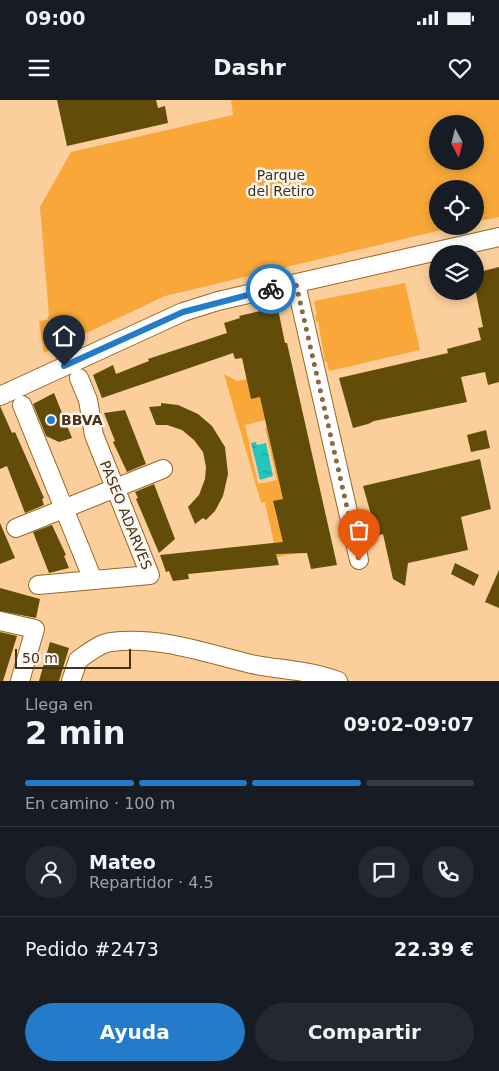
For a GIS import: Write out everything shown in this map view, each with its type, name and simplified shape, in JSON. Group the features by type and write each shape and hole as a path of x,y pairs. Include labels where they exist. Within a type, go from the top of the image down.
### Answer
{"street":[{"path":"0,396 183,312 499,236"},
{"path":"296,284 359,560"},
{"name":"PASEO ADARVES","path":"38,585 150,575 94,435 88,400 79,378"},
{"path":"22,405 93,580"},
{"path":"16,528 163,469"},
{"path":"0,621 35,629 20,681"},
{"path":"71,681 78,660 109,642 162,642 253,664 312,672 338,681"}],"green space":[{"name":"Parque del Retiro","path":"231,100 499,100 499,217 484,220 484,180 429,180 429,233 165,296 44,353 39,321 47,320 49,315 40,207 71,152 233,115"},
{"path":"405,283 420,350 329,371 327,362 325,362 318,321 316,322 315,315 317,315 314,301"},
{"path":"224,374 237,381 247,379 251,399 260,397 266,420 245,425 258,484 277,480 265,428 267,427 283,499 273,502 278,523 288,521 296,553 277,557 265,502 261,503"}],"water":[{"path":"256,442 257,445 266,443 273,476 260,480 251,443"}],"building":[{"path":"57,100 156,100 158,108 165,106 168,123 67,146"},
{"path":"499,267 499,382 488,385 485,372 461,377 467,402 374,421 353,428 339,378 448,353 447,349 481,340 478,328 483,327 477,300 484,300 484,271"},
{"path":"269,309 269,311 278,309 337,565 311,569 307,553 276,554 279,565 188,574 189,579 173,581 169,571 166,572 160,555 283,542 273,501 283,499 260,397 251,399 242,358 235,359 233,353 102,398 93,375 113,365 116,374 149,361 148,359 227,333 224,323 240,318 239,316"},
{"name":"BBVA","path":"54,393 72,438 59,442 46,436 33,404"},
{"path":"161,403 178,405 198,414 212,426 225,447 228,474 223,496 215,511 206,520 203,518 195,524 188,507 199,495 205,479 206,467 203,452 194,440 182,430 167,425 156,425 149,407 161,406"},
{"path":"0,406 12,433 15,432 44,498 42,499 44,505 25,513 7,466 0,469"},
{"path":"125,410 146,464 127,472 113,442 115,441 104,413"},
{"path":"486,430 490,448 471,452 467,435"},
{"path":"480,459 491,509 461,517 468,550 408,563 405,586 393,579 383,534 377,536 363,486"},
{"path":"154,484 175,539 159,553 136,499 138,498 135,492"},
{"path":"0,523 15,558 0,564"},
{"path":"52,525 66,555 64,556 69,568 49,573 33,532"},
{"path":"455,563 479,575 474,586 451,574"},
{"path":"499,570 499,608 485,602"},
{"path":"0,588 40,599 36,618 0,611"},
{"path":"0,632 17,636 3,681 0,681"},
{"path":"50,642 69,648 59,681 39,681"}],"way so far":[{"path":"271,289 296,284 359,560"}],"place":[{"name":"BBVA","path":"51,420"}],"route":[{"path":"64,366 183,312 271,289"}]}
